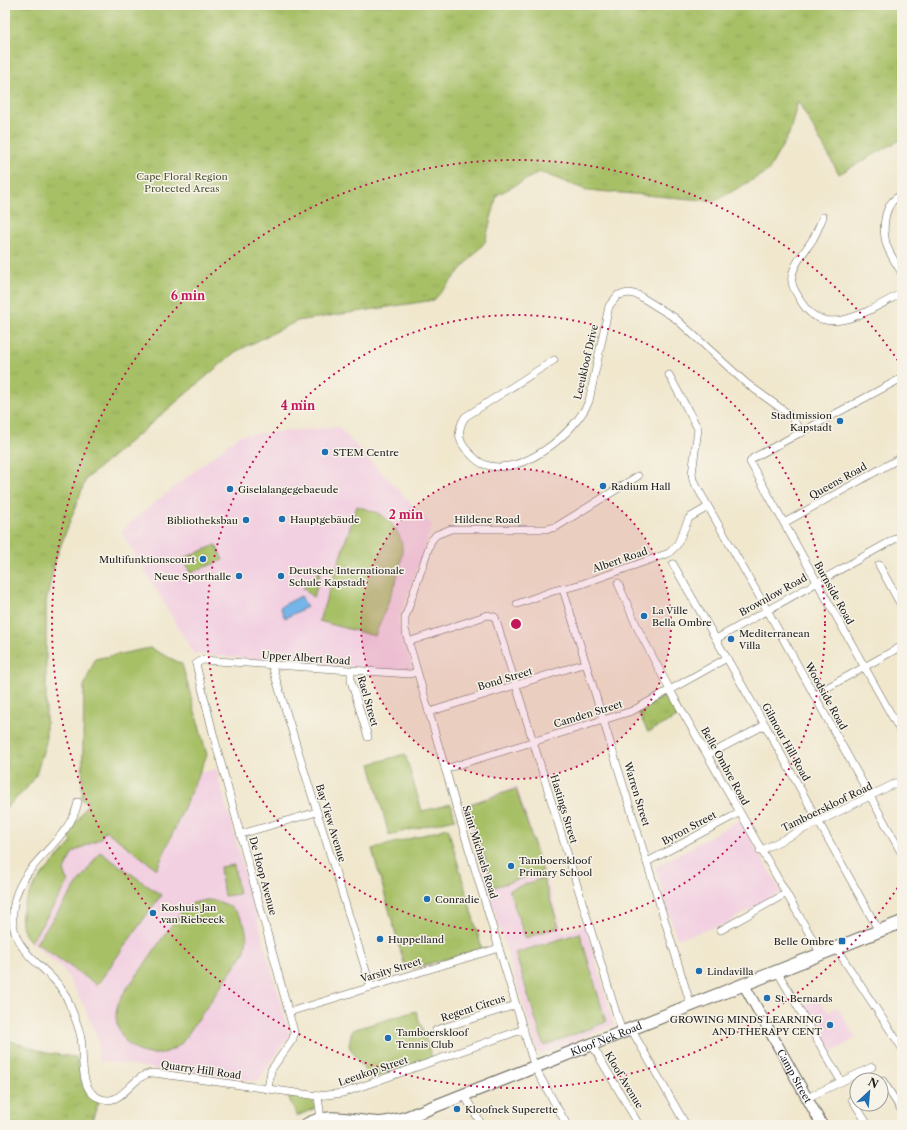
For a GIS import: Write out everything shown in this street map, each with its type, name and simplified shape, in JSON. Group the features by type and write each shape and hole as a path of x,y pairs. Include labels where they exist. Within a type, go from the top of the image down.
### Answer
{"main road":[{"name":"Kloof Nek Road","path":"306,1125 321,1119 341,1118 360,1123 379,1124 406,1121 464,1095 536,1068 627,1030 902,922"}],"street":[{"path":"902,194 891,202 886,214 886,244 902,274"},
{"path":"823,217 814,238 796,265 792,277 795,292 809,313 828,321 838,322 850,318 902,293"},
{"name":"Leeukloof Drive","path":"554,360 465,417 460,425 460,438 464,447 477,460 485,465 498,467 529,459 553,444 570,430 585,410 589,401 609,306 618,295 626,293 638,295 682,323 746,383 790,415 802,433"},
{"name":"Woodside Road","path":"669,375 698,429 692,476 902,854"},
{"path":"802,433 902,378"},
{"name":"Burnside Road","path":"802,433 751,461 902,734"},
{"name":"Queens Road","path":"784,522 902,457"},
{"name":"Hildene Road","path":"408,642 405,630 405,618 431,541 436,535 451,529 547,529 556,527 638,476"},
{"name":"Albert Road","path":"517,604 563,588 579,585 669,554 677,545 689,518 708,507"},
{"name":"Brownlow Road","path":"716,639 902,535"},
{"name":"Gilmour Hill Road","path":"673,564 765,724 879,931"},
{"path":"879,565 902,607"},
{"name":"Belle Ombre Road","path":"618,583 638,629 670,690 708,755 760,851 820,954"},
{"name":"Warren Street","path":"563,588 691,1006"},
{"name":"Hastings Street","path":"408,642 488,615 492,615 495,619 627,1030 686,1125"},
{"name":"Saint Michaels Road","path":"408,642 536,1068 567,1125"},
{"path":"814,695 902,646"},
{"name":"Camden Street","path":"445,769 632,711 727,658"},
{"name":"Upper Albert Road","path":"196,664 202,660 351,671 410,674 417,672"},
{"name":"De Hoop Avenue","path":"196,664 207,714 289,1012 294,1037 271,1070 268,1089"},
{"name":"Bond Street","path":"429,712 586,664"},
{"name":"Bay View Avenue","path":"272,666 370,987"},
{"name":"Rael Street","path":"351,671 351,681 368,737"},
{"path":"708,755 765,724"},
{"name":"Tamboerskloof Road","path":"760,851 902,780"},
{"name":"Quarry Hill Road","path":"78,802 74,817 70,824 23,880 15,901 13,918 16,934 23,949 32,960 61,987 68,1001 80,1033 86,1082 90,1092 103,1100 116,1098 126,1092 142,1075 149,1073 318,1096"},
{"path":"241,834 316,812"},
{"name":"Byron Street","path":"648,862 739,812"},
{"path":"721,930 785,894"},
{"name":"Varsity Street","path":"289,1012 499,948"},
{"path":"836,948 902,1048"},
{"path":"777,971 841,1081"},
{"name":"Camp Street","path":"744,984 822,1125"},
{"name":"Regent Circus","path":"436,1030 516,1005"},
{"name":"Leeukop Street","path":"318,1096 343,1092 524,1029"},
{"name":"Kloof Avenue","path":"592,1045 639,1125"},
{"path":"807,1098 872,1067"},
{"path":"889,1091 902,1111"},
{"path":"464,1095 482,1125"},
{"path":"318,1096 321,1119"},
{"path":"860,1112 868,1125"}],"shaded area":[{"name":"Deutsche Internationale Schule Kapstadt","path":"338,427 432,525 398,621 411,662 410,667 402,671 194,654 121,531 240,435"},
{"name":"Koshuis Jan van Riebeeck","path":"216,769 289,1033 289,1036 258,1081 171,1071 98,1060 99,1042 84,1006 65,971 31,942 68,883 64,870 73,852 101,838 105,830 157,868 199,773"},
{"name":"Tamboerskloof Primary School","path":"517,786 563,932 585,925 614,1025 539,1055 462,806"},
{"path":"740,820 781,892 725,924 677,939 655,867"},
{"name":"GROWING MINDS LEARNING AND THERAPY CENT","path":"816,998 829,1012 837,1007 856,1038 829,1054 802,1009"}],"green space":[{"name":"Cape Floral Region Protected Areas","path":"5,5 902,5 902,139 839,174 798,101 789,134 768,171 715,201 586,190 540,172 497,195 485,242 434,300 297,321 235,352 86,479 56,558 46,602 46,742 36,775 26,789 5,809"},
{"path":"357,506 383,516 396,530 402,543 400,567 388,604 375,636 319,621"},
{"name":"Multifunktionscourt","path":"216,545 223,560 190,573 184,558"},
{"path":"321,570 314,598 303,588"},
{"path":"150,648 182,664 207,755 157,869 105,830 101,838 73,852 64,870 68,883 31,942 24,932 22,920 23,907 36,883 45,871 72,842 65,834 73,823 76,823 88,803 82,800 84,686 95,659"},
{"path":"665,696 673,700 681,715 648,732 637,710"},
{"path":"405,754 422,811 451,804 455,819 389,835 370,764"},
{"path":"516,789 543,872 494,887 467,805"},
{"name":"Conradie","path":"448,828 482,949 406,970 372,849"},
{"path":"100,852 161,895 97,985 36,943"},
{"path":"234,865 239,894 224,896 220,867"},
{"path":"543,878 559,927 525,938 509,890"},
{"path":"206,900 226,904 240,916 246,933 244,953 181,1044 172,1050 157,1054 141,1052 129,1045 118,1027 116,1014 121,997 182,911 193,903"},
{"path":"580,933 606,1022 544,1046 515,953"},
{"name":"Tamboerskloof Tennis Club","path":"416,1011 432,1057 370,1079 349,1046 352,1030"},
{"path":"5,1039 46,1053 76,1057 80,1077 85,1089 88,1094 99,1102 90,1125 5,1125"},
{"path":"287,1094 309,1098 314,1104 315,1108 297,1116"}],"water":[{"path":"301,596 307,607 285,618 280,607"}],"place":[{"name":"Stadtmission Kapstadt","path":"840,421"},
{"name":"STEM Centre","path":"325,452"},
{"name":"Radium Hall","path":"603,486"},
{"name":"Giselalangegebaeude","path":"230,489"},
{"name":"Hauptgebäude","path":"282,519"},
{"name":"Bibliotheksbau","path":"246,520"},
{"name":"Multifunktionscourt","path":"203,559"},
{"name":"Neue Sporthalle","path":"239,576"},
{"name":"Deutsche Internationale Schule Kapstadt","path":"281,576"},
{"name":"La Ville Bella Ombre","path":"644,616"},
{"name":"Mediterranean Villa","path":"731,639"},
{"name":"Tamboerskloof Primary School","path":"511,866"},
{"name":"Conradie","path":"427,899"},
{"name":"Koshuis Jan van Riebeeck","path":"153,913"},
{"name":"Huppelland","path":"380,939"},
{"name":"Belle Ombre","path":"842,941"},
{"name":"Lindavilla","path":"699,971"},
{"name":"St. Bernards","path":"767,998"},
{"name":"GROWING MINDS LEARNING AND THERAPY CENT","path":"830,1025"},
{"name":"Tamboerskloof Tennis Club","path":"388,1038"},
{"name":"Kloofnek Superette","path":"457,1109"}]}
